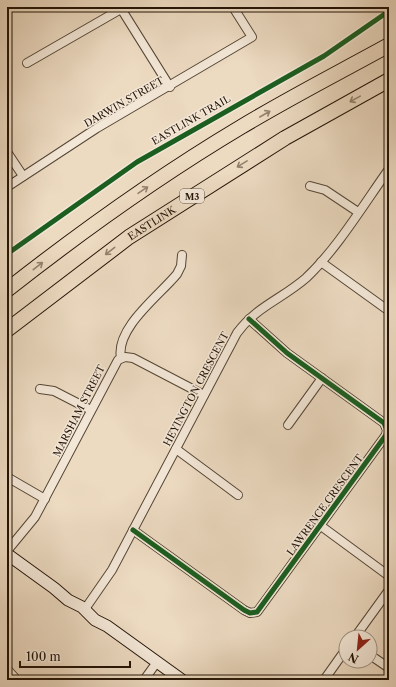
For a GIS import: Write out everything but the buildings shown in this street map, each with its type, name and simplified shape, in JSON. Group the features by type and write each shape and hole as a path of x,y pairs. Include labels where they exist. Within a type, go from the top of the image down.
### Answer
{"highway":[{"path":"7,290 84,231 189,160 241,127 389,45"},
{"name":"EASTLINK","path":"7,330 135,232 285,138 389,80"}],"main road":[{"path":"7,552 68,600 86,607 95,620 107,626 182,680"}],"street":[{"name":"DARWIN STREET","path":"7,187 97,128 170,87 252,37 233,7"},
{"path":"27,64 121,8 170,87"},
{"path":"7,152 22,176"},
{"name":"HEYINGTON CRESCENT","path":"86,607 109,576 232,342 249,319 266,304 298,284 321,262 389,169"},
{"path":"310,186 325,190 358,212"},
{"path":"182,255 181,266 178,274 127,330 122,343 121,358 133,358 204,395"},
{"path":"321,262 389,311"},
{"name":"LAWRENCE CRESCENT","path":"133,530 244,610 255,613 261,608 386,435 387,430 384,423 288,353 249,319"},
{"name":"MARSHAM STREET","path":"7,552 35,517 114,366 121,358"},
{"path":"288,425 322,378"},
{"path":"40,389 54,391 91,410"},
{"path":"176,449 238,494"},
{"path":"7,477 45,498"},
{"path":"321,526 389,576"},
{"path":"361,629 389,590"},
{"path":"324,680 338,660"},
{"path":"378,660 389,668"},
{"path":"144,680 157,662"},
{"path":"7,669 17,680"}],"cycle path":[{"name":"EASTLINK TRAIL","path":"7,254 137,162 324,56 389,11"},
{"path":"133,530 244,610 250,613 257,612 386,435 387,430 384,423 287,353 249,319"}]}
